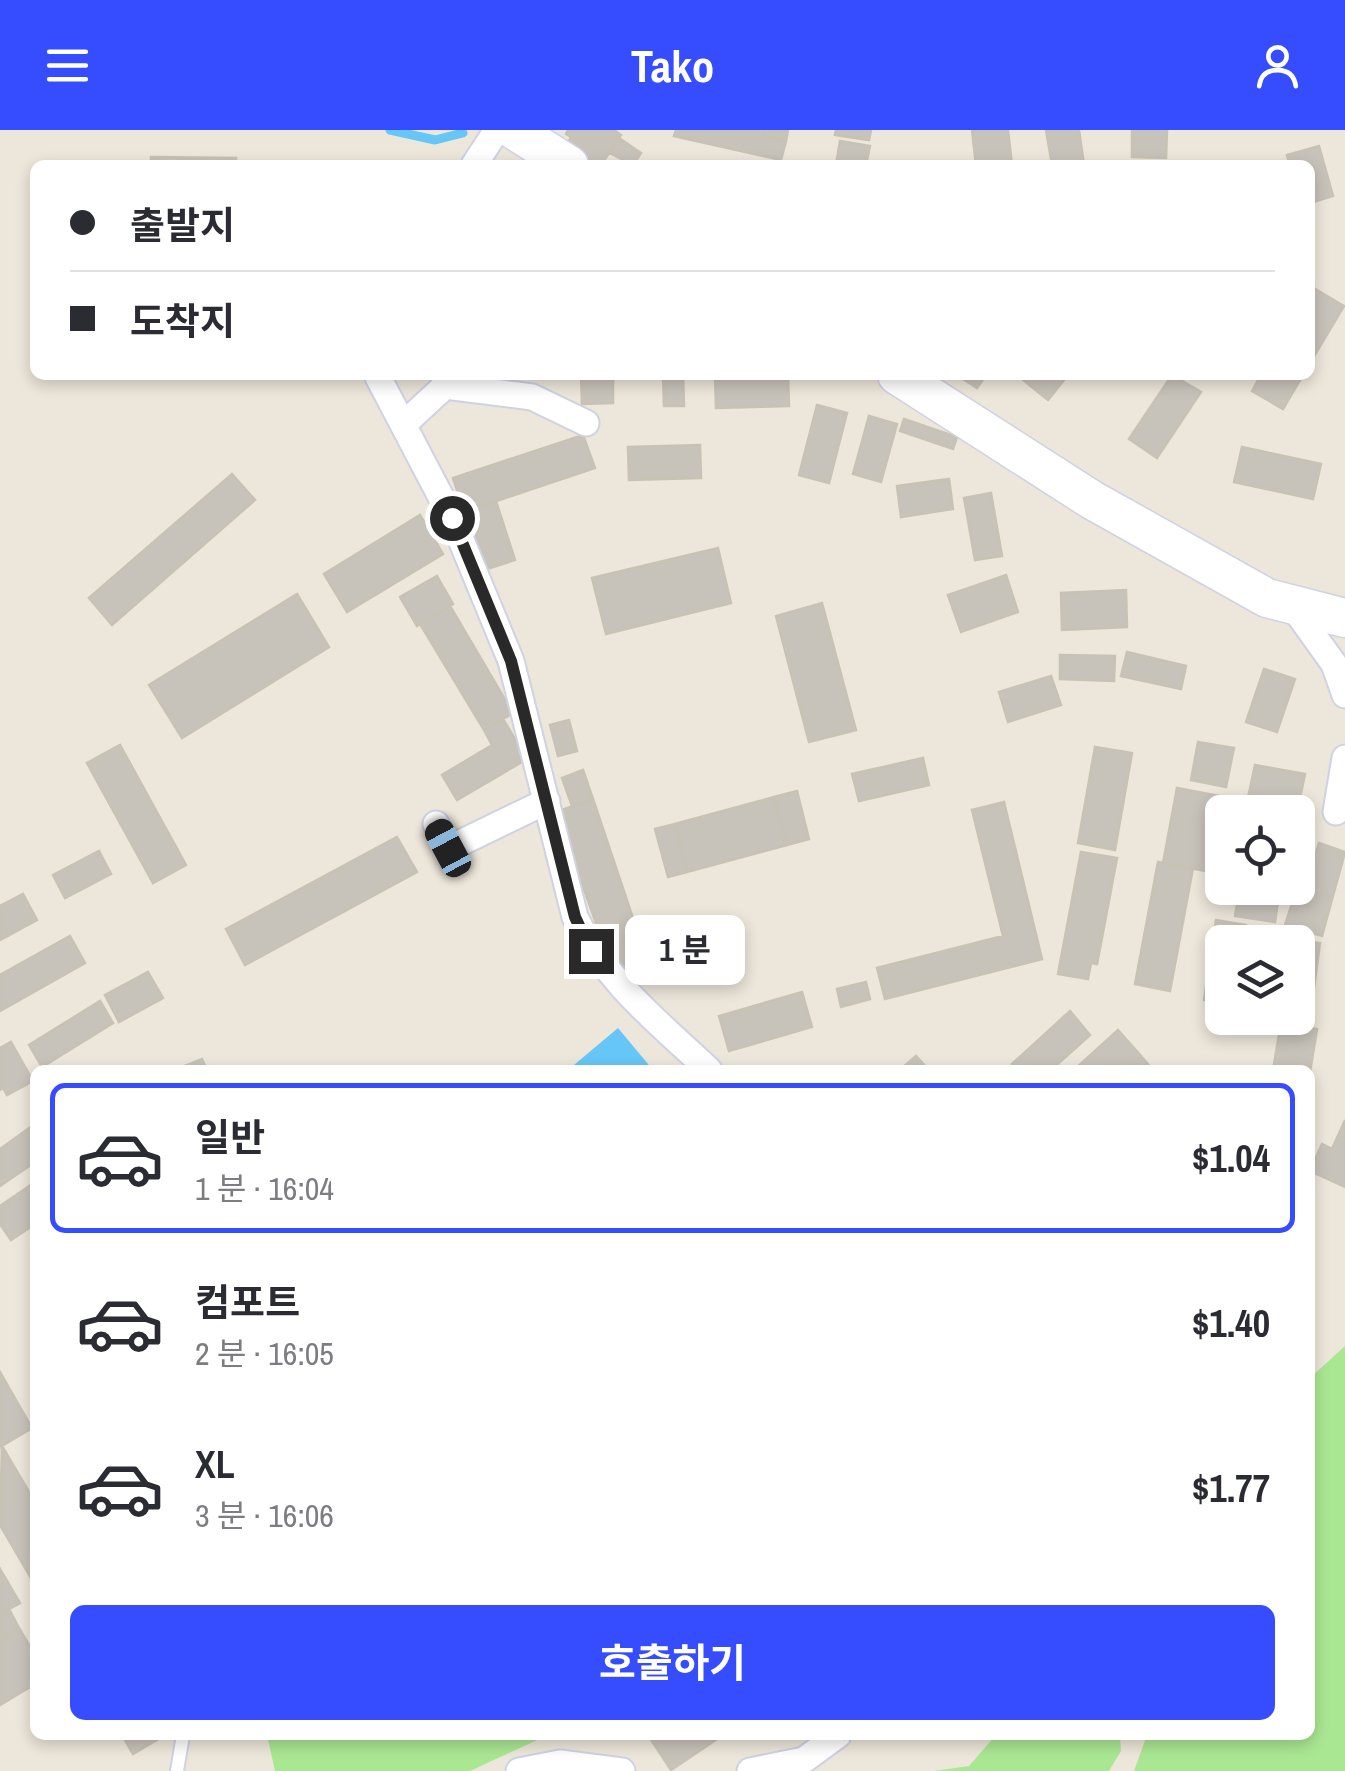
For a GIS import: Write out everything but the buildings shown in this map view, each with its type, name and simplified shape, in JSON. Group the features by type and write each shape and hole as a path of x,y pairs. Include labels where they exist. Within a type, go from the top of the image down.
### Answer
{"street":[{"path":"477,160 497,130"},
{"path":"514,130 560,160"},
{"path":"380,380 406,423 452,518 511,661 575,917 608,975 698,1065"},
{"path":"406,423 445,380 532,397 586,422"},
{"path":"905,380 1092,500 1266,598 1345,618"},
{"path":"1291,604 1334,664 1345,695"},
{"path":"1336,812 1345,758"},
{"path":"436,824 448,848 547,801"},
{"path":"750,1771 804,1760 831,1740"},
{"path":"519,1771 560,1764 622,1771"}],"lane":[{"path":"176,1771 182,1740"}],"green space":[{"path":"1345,1346 1345,1771 1134,1771 1145,1740 1315,1740 1315,1373"},
{"path":"268,1740 537,1740 470,1771 275,1771"},
{"path":"992,1740 1120,1740 1121,1751 1109,1771 934,1771 969,1766"}],"water":[{"path":"618,1028 649,1065 574,1065"}],"waterway":[{"path":"390,130 435,140 463,133"}],"route":[{"path":"452,518 511,661 575,917 591,951"}]}
